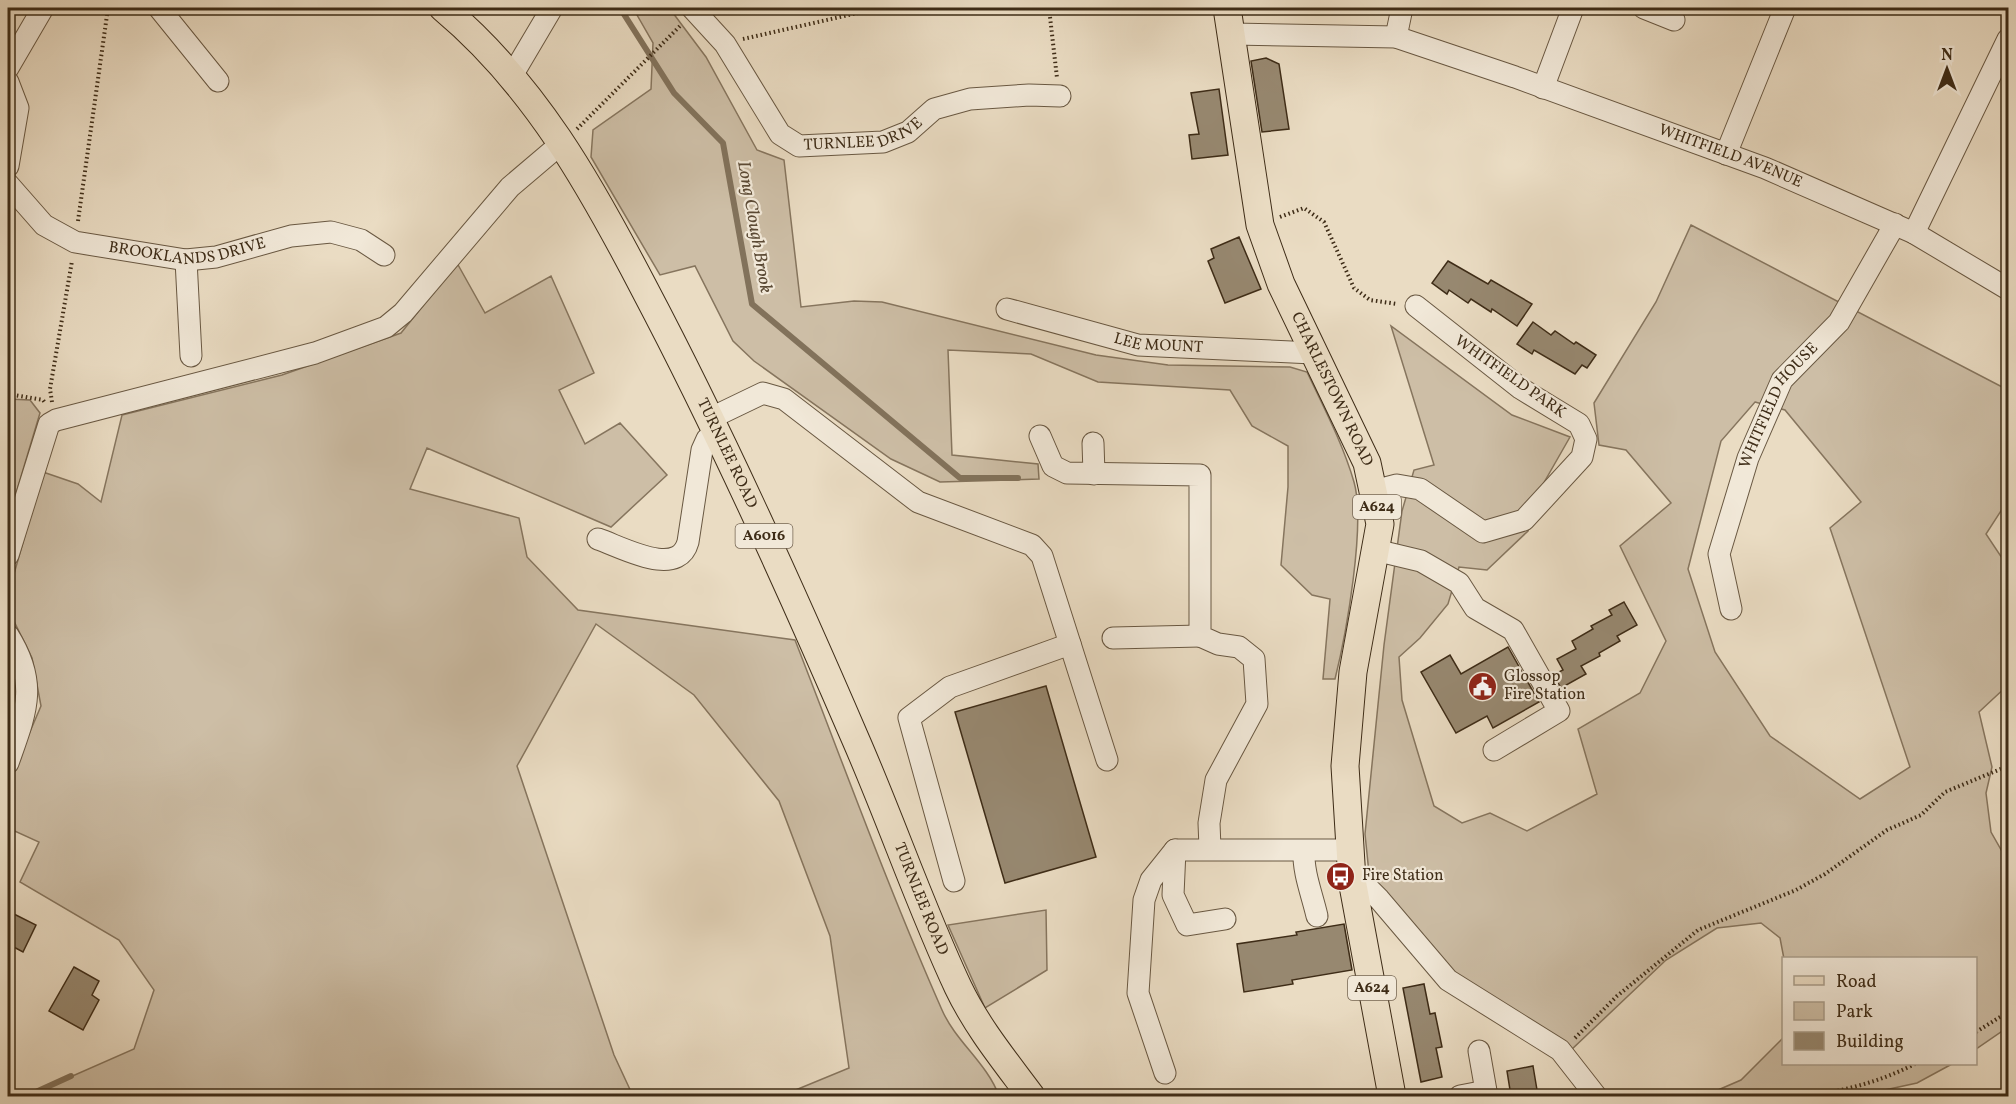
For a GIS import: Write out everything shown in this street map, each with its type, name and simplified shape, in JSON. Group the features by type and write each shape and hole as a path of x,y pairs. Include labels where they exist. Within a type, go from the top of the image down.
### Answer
{"main road":[{"name":"TURNLEE ROAD","path":"443,8 476,35 513,74 563,142 615,231 713,426 856,739 958,987 981,1028 1031,1096"},
{"name":"CHARLESTOWN ROAD","path":"1227,8 1260,225 1281,284 1367,463 1380,524 1352,684 1345,766 1352,880 1392,1096"}],"street":[{"path":"8,69 43,8"},
{"path":"159,8 218,81"},
{"path":"513,74 552,8"},
{"path":"1396,37 1402,8"},
{"path":"1543,88 1573,8"},
{"path":"1644,8 1674,20"},
{"path":"1726,154 1785,8"},
{"name":"TURNLEE DRIVE","path":"694,9 725,44 780,134 799,146 883,142 908,132 934,109 970,99 1029,95 1060,96"},
{"name":"WHITFIELD AVENUE","path":"1232,34 1396,37 1765,168 1905,228 2008,289"},
{"path":"1905,228 2008,39"},
{"path":"8,82 18,108 8,166"},
{"path":"8,555 40,445 49,424 56,420 171,389 244,373 315,353 386,327 403,313 510,187 563,142"},
{"name":"BROOKLANDS DRIVE","path":"8,184 44,225 75,242 186,260 216,257 291,236 331,232 361,240 384,255"},
{"name":"WHITFIELD HOUSE","path":"1731,609 1719,554 1748,458 1782,380 1839,322 1905,228"},
{"path":"186,260 191,356"},
{"name":"WHITFIELD PARK","path":"1374,491 1397,485 1419,489 1449,512 1483,532 1524,520 1582,457 1586,439 1580,424 1520,388 1416,306"},
{"name":"LEE MOUNT","path":"1007,309 1138,345 1313,353"},
{"path":"598,539 662,561 679,558 685,552 688,542 702,450 713,426 763,393 784,399 918,502 1032,545 1042,556 1107,760"},
{"path":"1040,436 1053,466 1067,473 1200,475 1200,636"},
{"path":"1093,443 1094,474"},
{"path":"1375,550 1421,561 1459,583 1475,608 1513,630 1559,711 1494,750"},
{"path":"8,635 19,653 29,688 20,729 8,763"},
{"path":"1113,638 1200,636 1218,644 1239,647 1254,659 1257,704 1216,780 1209,823 1210,848"},
{"path":"954,880 909,718 950,687 1070,644"},
{"path":"1165,1073 1138,993 1144,900 1151,880 1175,850 1210,848 1349,850"},
{"path":"1175,850 1173,895 1187,925 1225,919"},
{"path":"1304,851 1304,870 1317,916"},
{"path":"1352,880 1363,883 1380,899 1448,980 1560,1050 1596,1096"},
{"path":"1460,1096 1487,1094 1479,1051"}],"path":[{"path":"56,420 50,390 90,150 108,8"},
{"path":"725,44 880,8"},
{"path":"1049,8 1054,63 1060,96"},
{"path":"563,142 642,66 694,9"},
{"path":"1260,225 1304,208 1324,222 1354,288 1370,300 1416,306"},
{"path":"8,394 43,400 56,420"},
{"path":"1560,1050 1624,989 1698,930 1796,890 1825,874 1887,830 1921,815 1945,792 2008,766"},
{"path":"1977,1031 2008,1012"},
{"path":"1802,1096 1833,1093 1869,1084 1913,1065"}],"green space":[{"path":"633,8 673,13 706,57 757,150 784,160 801,307 854,301 882,302 1096,355 1168,365 1290,367 1307,372 1344,454 1354,482 1357,501 1358,524 1353,580 1335,679 1323,679 1330,599 1312,595 1281,565 1288,487 1288,446 1252,426 1230,390 1098,382 1031,354 948,350 952,455 1038,464 1039,479 940,482 891,459 754,361 733,341 695,266 660,275 591,157 593,130 651,89 653,43"},
{"path":"1691,225 2008,390 2008,500 1986,534 2008,567 2008,685 1979,712 1992,767 1986,793 1991,832 2008,862 2008,1027 1977,1048 1977,957 1784,957 1780,938 1761,923 1717,928 1666,960 1571,1050 1445,969 1370,883 1365,834 1384,645 1402,511 1414,470 1434,465 1391,326 1512,415 1570,437 1538,493 1528,531 1487,570 1459,567 1448,604 1420,638 1399,657 1402,700 1434,806 1462,823 1490,813 1527,831 1597,794 1578,729 1640,693 1666,641 1620,546 1671,503 1626,450 1599,445 1594,403 1656,302","holes":["1755,402 1785,410 1861,502 1830,528 1910,767 1860,799 1770,736 1715,652 1688,569 1721,441"]},
{"path":"457,263 485,313 551,276 594,373 559,390 585,444 620,423 667,475 611,527 427,448 410,489 519,518 527,557 578,610 795,640 884,872 942,1010 955,1032 987,1073 999,1096 781,1096 849,1068 830,936 779,801 694,695 596,624 517,766 614,1055 633,1096 27,1096 134,1049 154,990 119,940 20,882 39,842 8,828 8,783 41,706 32,658 8,609 8,595 43,472 78,484 101,502 122,415 282,375 401,333"},
{"path":"8,399 30,400 40,413 8,520"},
{"path":"1046,910 1047,970 985,1008 948,925"},
{"path":"1782,1039 1782,1065 1950,1065 1917,1083 1857,1096 1704,1096 1741,1080"}],"building":[{"path":"1266,58 1279,64 1289,129 1262,132 1251,61"},
{"path":"1219,89 1228,155 1192,159 1189,135 1199,134 1191,93"},
{"path":"1239,237 1261,289 1225,303 1208,261 1214,258 1211,249"},
{"path":"1448,261 1488,284 1491,280 1532,304 1517,326 1492,309 1491,312 1471,299 1468,303 1449,290 1447,294 1432,283"},
{"path":"1533,322 1551,335 1555,331 1596,355 1587,368 1582,365 1575,374 1534,350 1532,354 1517,344"},
{"path":"1624,602 1637,625 1617,636 1620,641 1599,653 1600,656 1581,666 1586,674 1561,688 1553,675 1563,670 1557,659 1576,649 1572,641 1593,629 1591,626 1612,615 1609,610"},
{"name":"Glossop Fire Station","path":"1508,647 1539,702 1493,728 1487,716 1456,733 1421,672 1450,655 1461,674"},
{"path":"1046,686 1096,857 1005,883 955,712"},
{"path":"8,911 36,925 23,952 8,944"},
{"path":"1344,924 1352,970 1292,980 1293,984 1244,992 1237,944 1297,935 1296,932"},
{"path":"74,967 99,981 92,995 99,1000 83,1030 49,1011"},
{"path":"1424,984 1430,1014 1435,1013 1442,1047 1436,1048 1442,1077 1421,1082 1403,988"},
{"path":"1533,1066 1538,1096 1511,1096 1507,1071"}],"waterway":[{"name":"Long Clough Brook","path":"620,8 674,93 723,143 752,304 960,478 1018,478"},
{"path":"27,1096 71,1076"}],"place":[{"name":"Glossop Fire Station","path":"1483,686"},
{"name":"Fire Station","path":"1341,876"}]}
